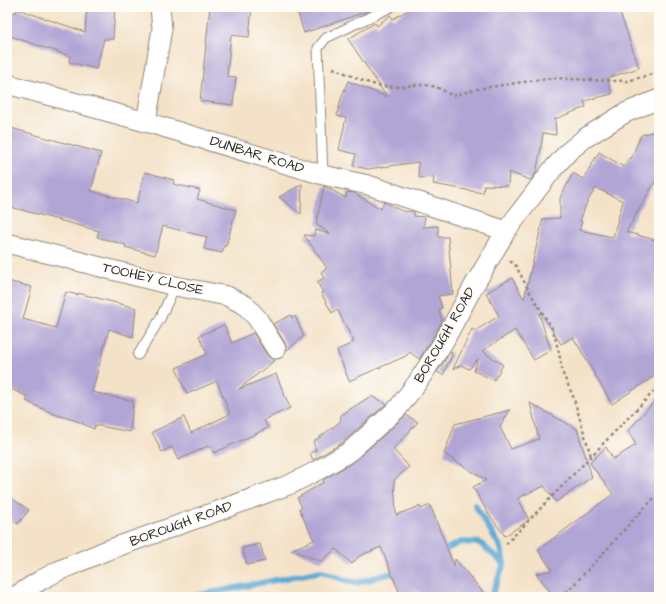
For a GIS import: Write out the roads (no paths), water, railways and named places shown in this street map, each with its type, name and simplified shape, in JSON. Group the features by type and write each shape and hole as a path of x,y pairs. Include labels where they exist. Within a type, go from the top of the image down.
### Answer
{"street":[{"path":"146,122 162,29 160,7"},
{"name":"DUNBAR ROAD","path":"7,84 146,122 322,175 368,185 501,239"},
{"name":"BOROUGH ROAD","path":"21,593 58,571 105,551 291,484 349,452 398,408 418,383 444,341 501,239 552,170 568,152 584,138 625,113 659,99"},
{"name":"TOOHEY CLOSE","path":"7,244 176,286 227,296 245,305 257,318 276,349"}],"lane":[{"path":"322,175 318,48 326,38 391,7"},
{"path":"138,355 160,319 176,286"}],"waterway":[{"path":"475,505 501,548 504,564"},
{"path":"440,552 461,542 480,543 504,564 491,597"},
{"path":"190,597 322,571 356,583 399,571"}]}
